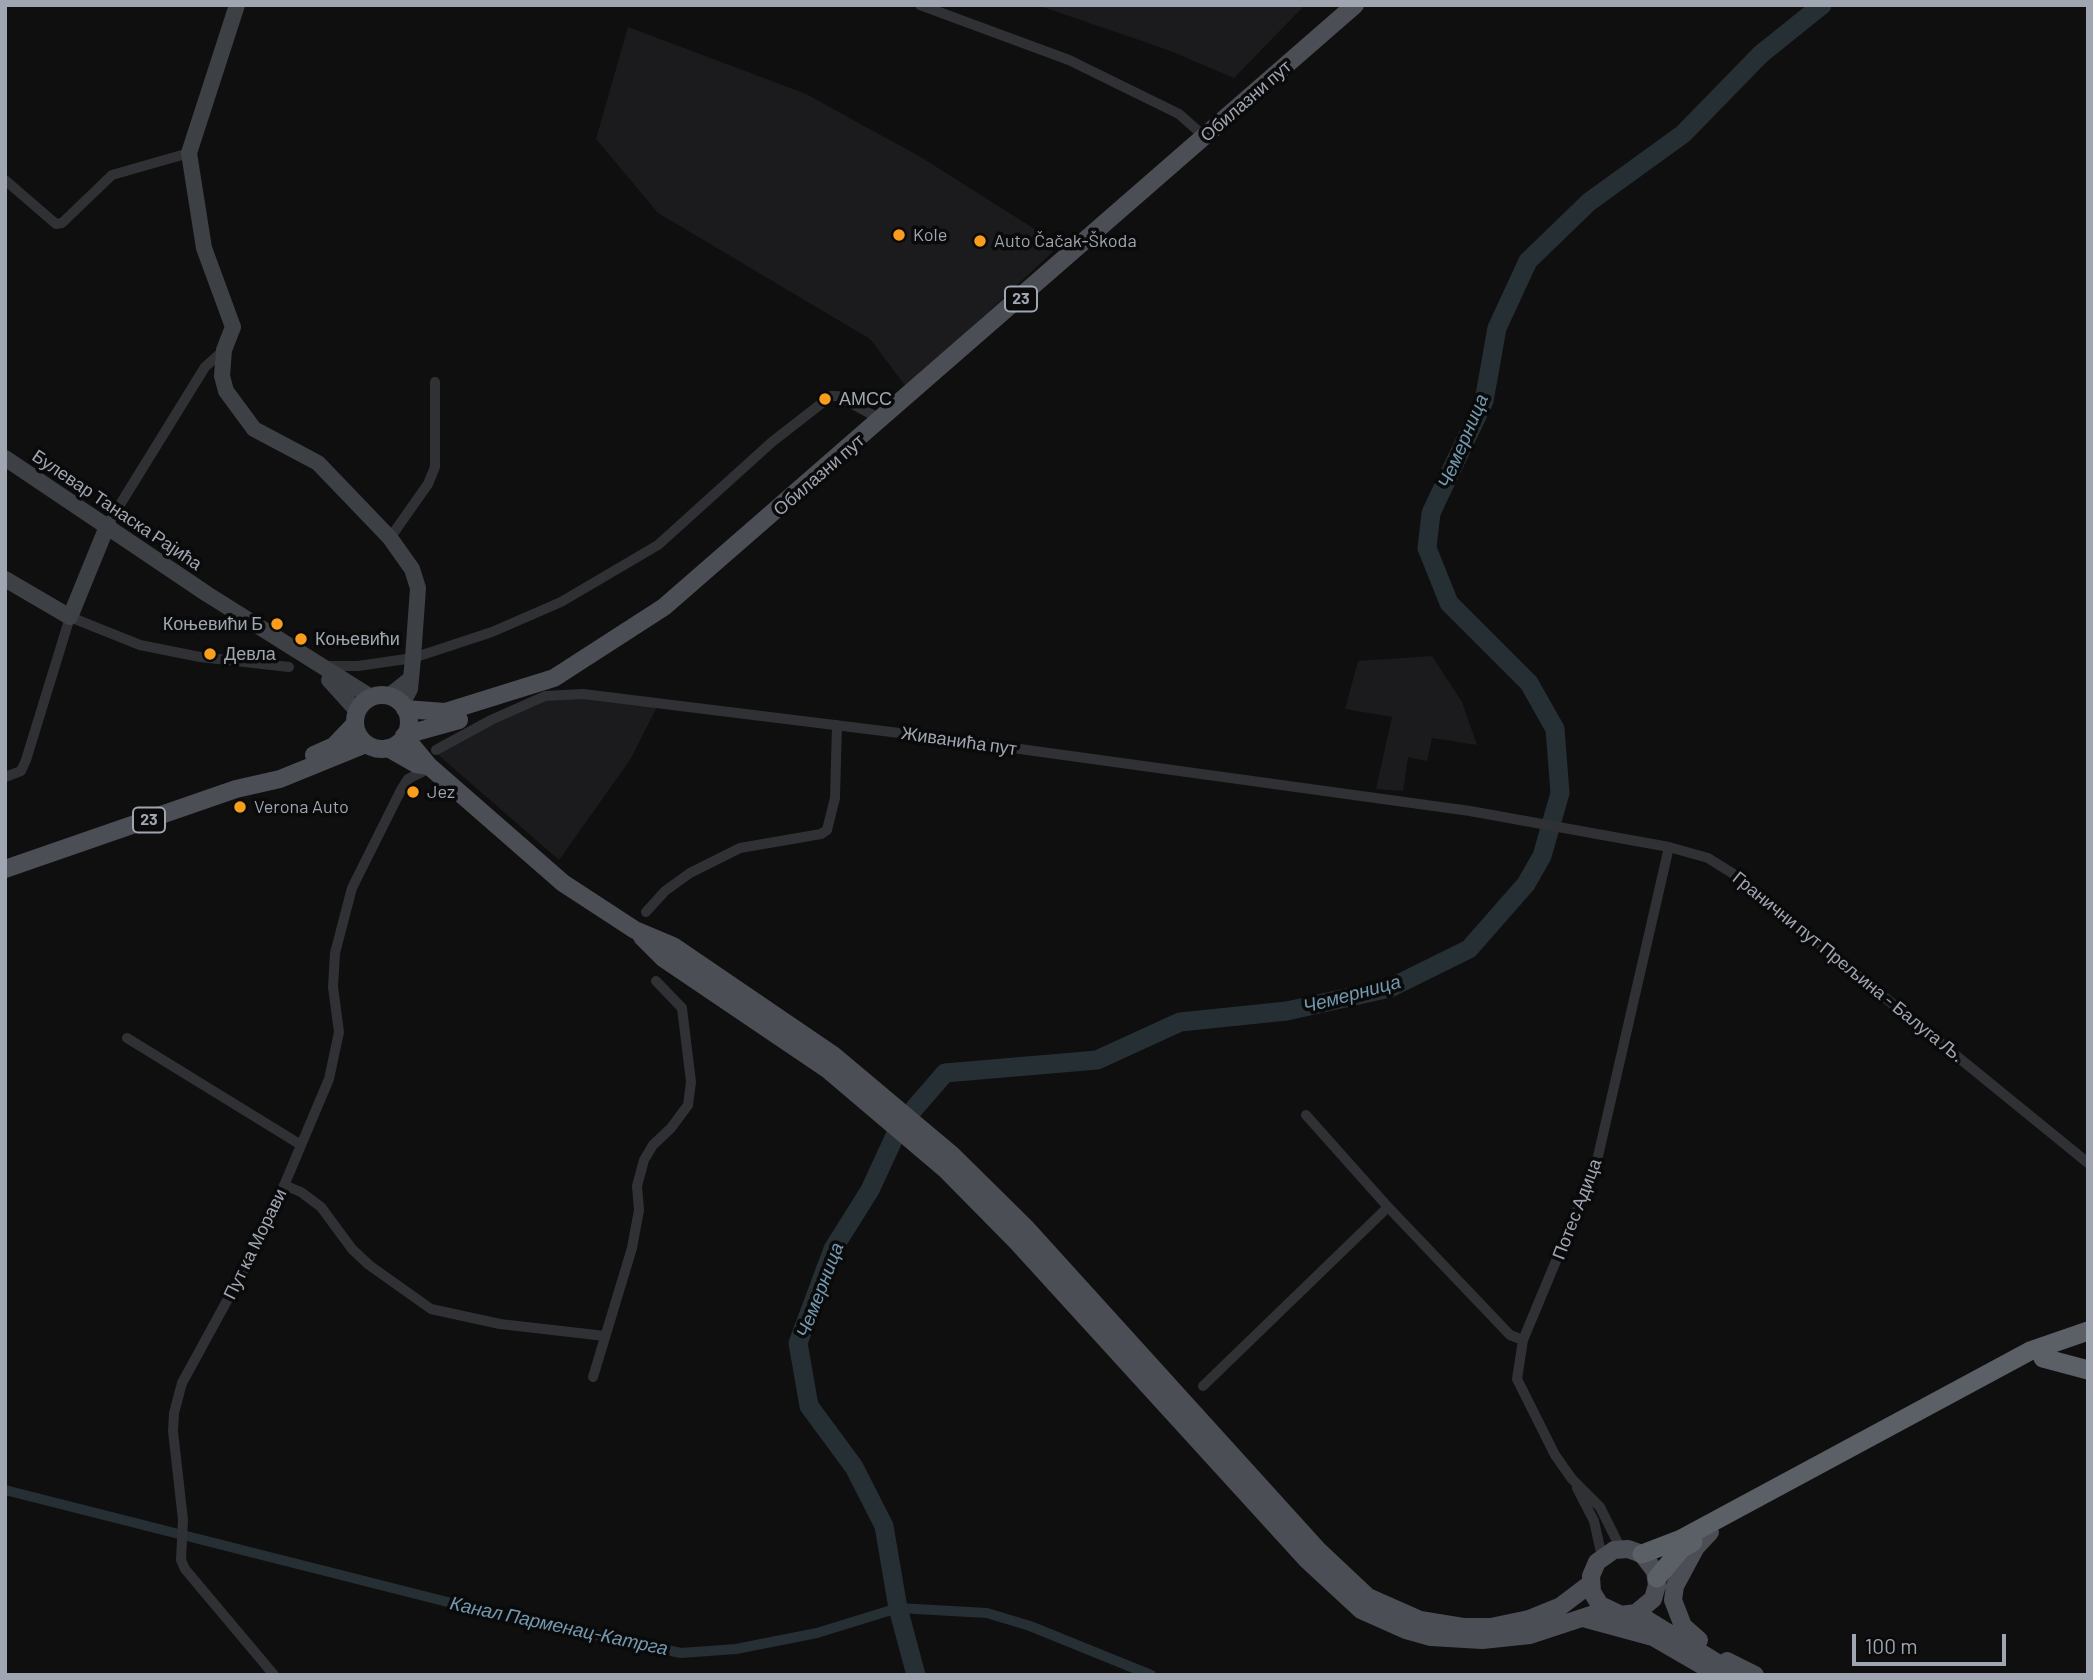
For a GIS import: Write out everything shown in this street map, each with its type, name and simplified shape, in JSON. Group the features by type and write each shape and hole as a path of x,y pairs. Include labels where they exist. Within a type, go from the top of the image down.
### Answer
{"highway":[{"path":"1657,1578 1681,1549 2088,1324"},
{"path":"1642,1554 1681,1539 2036,1354 2088,1331"},
{"path":"2036,1354 2088,1343"},
{"path":"2036,1354 2088,1370"}],"main road":[{"name":"Обилазни пут","path":"550,686 664,607 882,420 1355,5"},
{"name":"23","path":"236,789 253,779 331,748 356,718 392,701 425,713 445,712 550,686"},
{"name":"23","path":"388,748 405,735 550,686"},
{"path":"392,701 409,724 405,735 563,883 635,930 673,946 830,1062 1027,1229 1318,1550 1368,1597 1420,1620 1463,1627 1491,1627 1528,1619 1561,1606 1590,1584"},
{"path":"356,718 359,737 366,744 388,748 416,764 430,760"},
{"path":"430,760 431,741 443,724"},
{"name":"23","path":"5,869 236,789 280,779 366,744"},
{"path":"949,1163 1026,1252 1307,1560 1361,1610 1406,1630 1455,1639 1530,1635 1606,1610"},
{"path":"1710,1532 1680,1573 1673,1600 1683,1626 1720,1657 1755,1675"},
{"path":"1652,1602 1636,1613 1621,1615 1606,1610 1595,1599 1590,1584 1593,1569 1602,1557 1621,1549 1642,1554 1652,1564 1657,1578 1652,1602 1661,1619 1682,1639"},
{"path":"1636,1613 1737,1675"},
{"path":"1583,1618 1653,1637 1719,1675"}],"street":[{"path":"237,5 188,153 204,248 233,327 224,350 222,376 226,391 254,429 318,463 390,538 412,569 418,588 410,689 392,701 319,668"},
{"path":"920,5 1069,60 1179,114 1205,137"},
{"path":"5,180 56,225 62,223 113,175 188,153"},
{"path":"5,777 21,771 26,760 70,617 108,524 205,367 224,350"},
{"path":"390,538 428,484 435,467 435,382"},
{"path":"319,668 379,664 413,658 537,615 658,545 772,442 830,397 838,396 882,420"},
{"name":"Булевар Танаска Рајића","path":"5,458 108,524 228,612 319,668"},
{"path":"5,579 70,617 139,645 200,657 289,667"},
{"path":"319,668 336,685 356,718"},
{"name":"Живанића пут","path":"401,790 408,779 430,760 550,686 569,693 612,696 837,725 1579,829"},
{"path":"646,912 665,891 690,873 740,848 821,834 827,830 835,798 837,725"},
{"name":"Пут ка Морави","path":"274,1675 180,1560 183,1528 173,1431 177,1397 264,1233 336,1057 339,1031 333,986 335,953 352,888 401,790"},
{"name":"Гранични пут Прељина - Балуга Љ.","path":"1579,829 1669,847 1708,858 1732,873 2088,1163"},
{"name":"Потес Адица","path":"1572,1479 1545,1438 1517,1379 1522,1340 1596,1165 1669,847"},
{"path":"593,1377 632,1248 639,1210 637,1186 644,1160 653,1144 671,1128 688,1105 690,1094 691,1082 682,1008 656,981"},
{"path":"127,1038 301,1145"},
{"path":"1306,1115 1388,1208 1510,1335 1522,1340"},
{"path":"284,1185 301,1192 321,1207 352,1249 369,1265 431,1309 500,1324 605,1336"},
{"path":"1203,1386 1388,1208"},
{"path":"1572,1479 1600,1507 1621,1549"},
{"path":"1572,1479 1594,1521 1602,1557"}],"shaded area":[{"path":"1037,5 1305,5 1234,78 1168,50"},
{"path":"628,27 806,94 919,156 1060,245 907,388 870,339 658,213 596,139"},
{"path":"1432,656 1462,702 1477,745 1432,738 1427,761 1408,757 1403,791 1376,789 1392,717 1345,709 1358,661"},
{"path":"580,698 658,705 630,760 559,860 436,753 538,701"}],"waterway":[{"name":"Чемерница","path":"916,1675 898,1608 884,1526 854,1467 809,1406 798,1343 833,1249 870,1190 900,1125 945,1073 1097,1060 1180,1022 1287,1011 1390,988 1469,949 1526,884 1542,856 1560,793 1555,729 1529,683 1449,603 1427,548 1431,513 1484,401 1497,328 1528,261 1589,202 1683,134 1761,54 1822,5"},
{"name":"Канал Парменац-Катрга","path":"5,1490 491,1613 681,1653 736,1649 817,1633 898,1608 987,1613 1030,1626 1151,1675"}],"place":[{"name":"Kole","path":"899,235"},
{"name":"Auto Čačak-Škoda","path":"980,241"},
{"name":"АМСС","path":"825,399"},
{"name":"Коњевићи Б","path":"277,624"},
{"name":"Коњевићи","path":"301,639"},
{"name":"Девла","path":"210,654"},
{"name":"Jez","path":"413,792"},
{"name":"Verona Auto","path":"240,807"}]}
